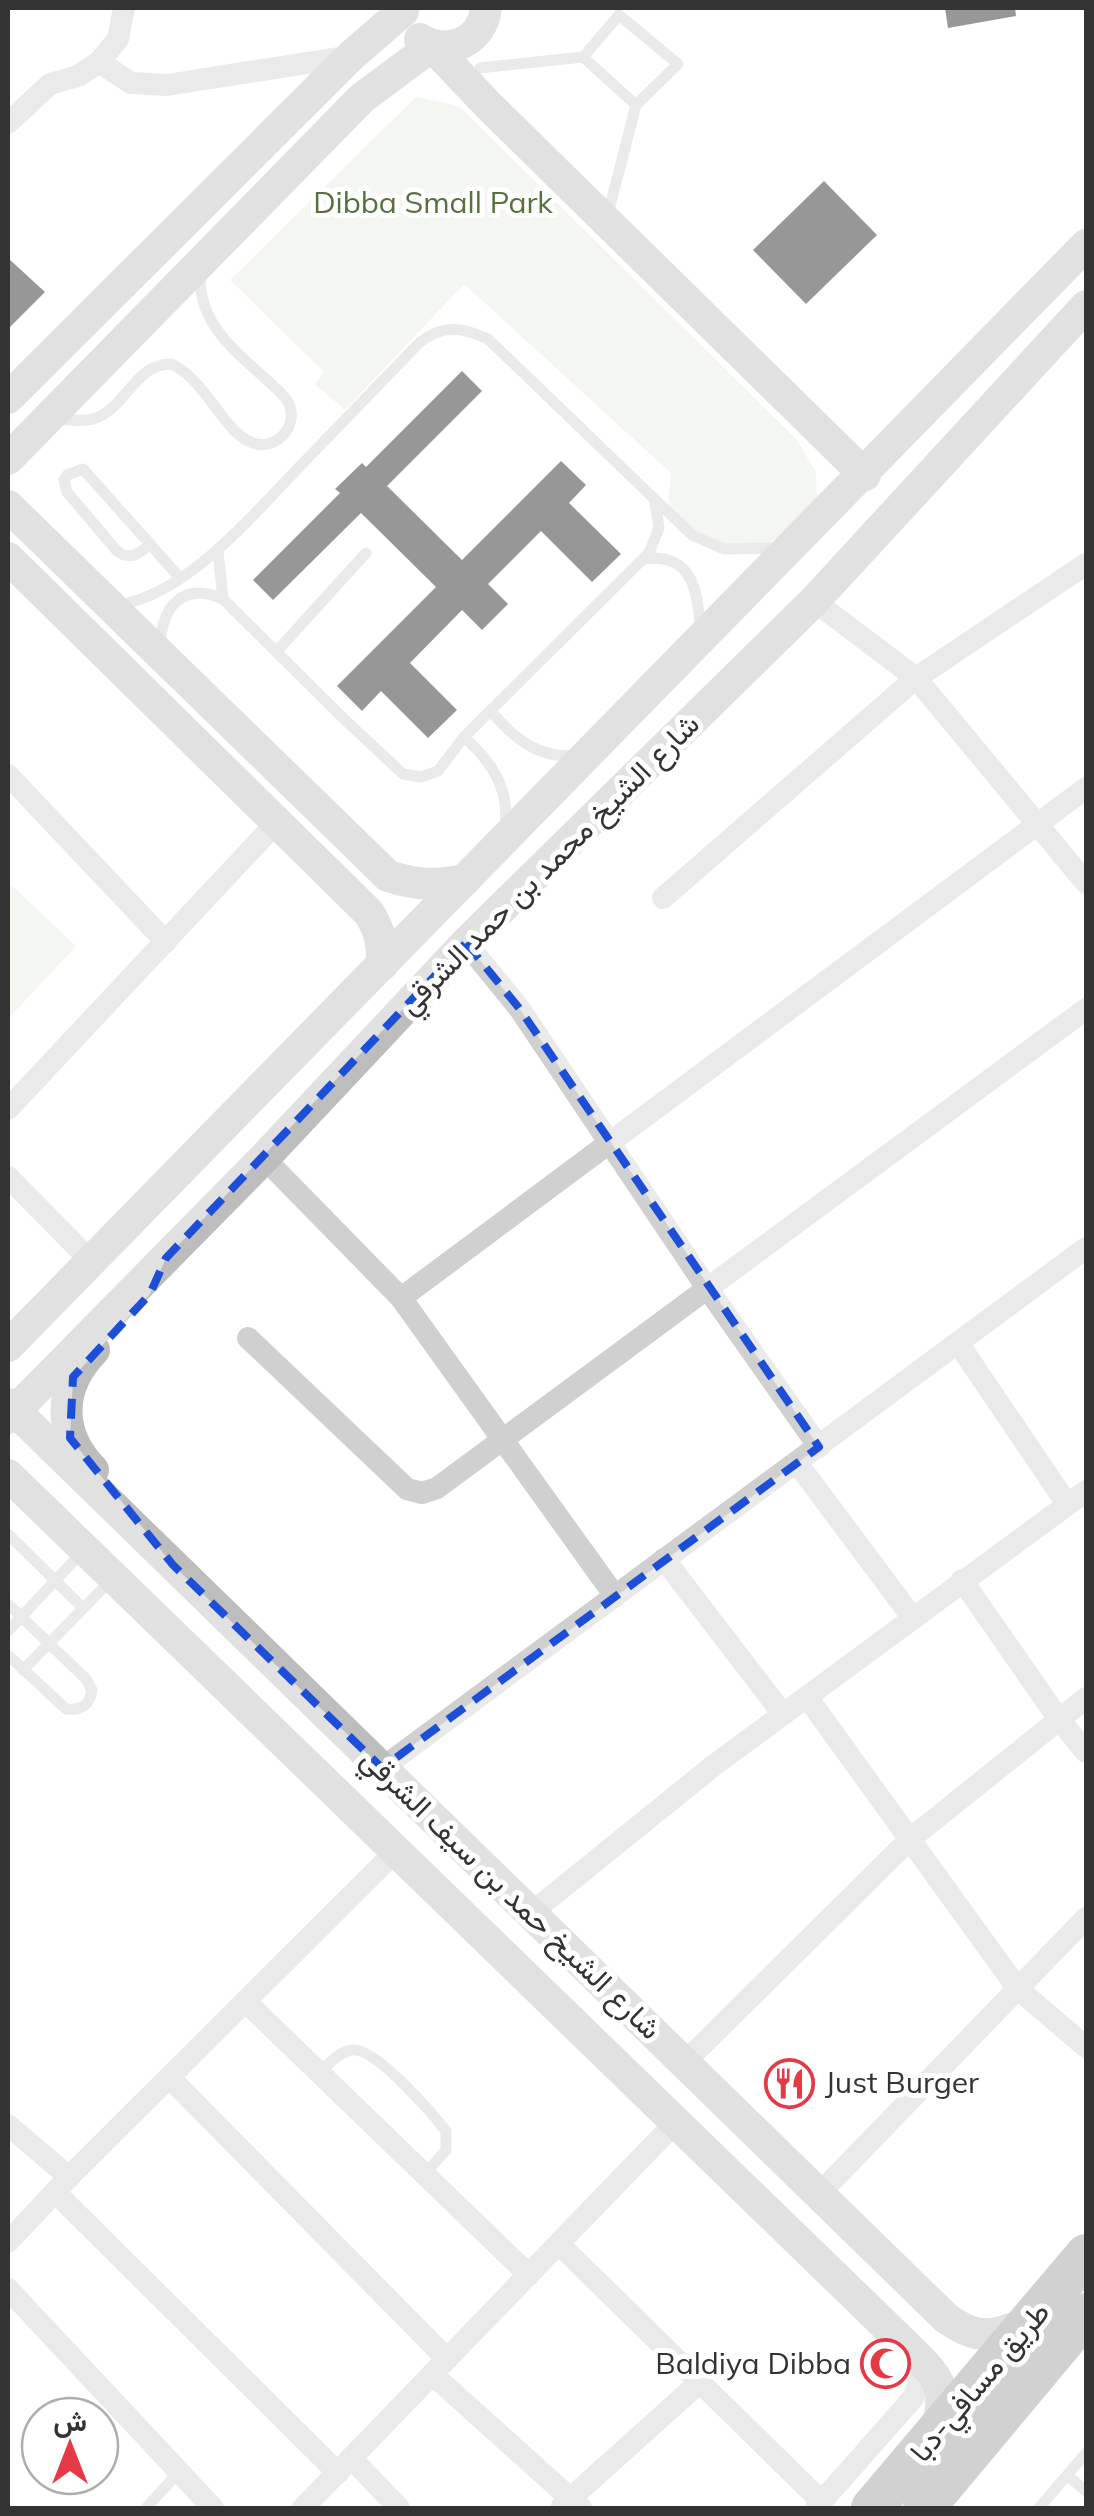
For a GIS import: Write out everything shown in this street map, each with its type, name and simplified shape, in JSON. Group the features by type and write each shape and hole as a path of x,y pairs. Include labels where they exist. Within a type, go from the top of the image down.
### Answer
{"highway":[{"name":"طريق مسافي-دبا","path":"872,2508 1086,2255"},
{"name":"طريق مسافي-دبا","path":"924,2508 1086,2314"}],"main road":[{"path":"8,398 351,56 404,9 412,33 432,46 865,475"},
{"path":"8,459 362,98 432,46 446,48 473,37 484,16"},
{"path":"484,16 480,68 488,105"},
{"name":"شارع الشيخ محمد بن حمد الشرقي","path":"8,1346 1086,245"},
{"name":"شارع الشيخ محمد بن حمد الشرقي","path":"10,1411 264,1158 466,943 814,601 1086,306"},
{"path":"8,506 388,876 413,884 465,880"},
{"path":"31,532 8,558 348,892 379,929 382,966"},
{"path":"348,892 375,865"},
{"path":"8,1320 32,1304 101,1236 133,1216"},
{"path":"166,1258 150,1294 73,1377 66,1420 81,1458 138,1516 172,1565"},
{"name":"شارع الشيخ حمد بن سيف الشرقي","path":"10,1411 961,2329 998,2335 1033,2320"},
{"name":"شارع الشيخ حمد بن سيف الشرقي","path":"8,1475 71,1564 100,1591 144,1607 934,2373 944,2398 938,2431"},
{"path":"8,1505 16,1508 71,1564"},
{"path":"810,2252 834,2262 847,2258 860,2233"}],"street":[{"path":"8,123 50,84 78,76 99,62 118,39 124,8"},
{"path":"99,62 131,83 166,85 351,56"},
{"path":"663,898 916,678 1086,564"},
{"path":"814,601 916,678 1086,882"},
{"path":"8,775 166,942"},
{"path":"401,1298 1086,788"},
{"path":"8,1109 278,821"},
{"path":"466,943 519,1008 706,1288 819,1447"},
{"path":"248,1338 406,1489 422,1493 438,1488 1086,1009"},
{"path":"264,1158 401,1298 615,1596"},
{"path":"8,1177 84,1253"},
{"path":"382,1768 1086,1248"},
{"path":"531,1913 713,1766 1077,1497 958,1344"},
{"path":"796,1463 912,1617"},
{"path":"664,1559 783,1714"},
{"path":"962,1580 1086,1752"},
{"path":"807,1697 1018,1990 1086,2046"},
{"path":"685,2062 910,1839 1086,1698"},
{"path":"8,2242 396,1850"},
{"path":"820,2193 1086,1918"},
{"path":"246,2002 529,2275"},
{"path":"170,2078 570,2505 700,2382"},
{"path":"303,2508 676,2122"},
{"path":"8,2124 63,2185 344,2466 399,2508"},
{"path":"559,2244 819,2505 914,2397 919,2380 917,2356"},
{"path":"8,2289 214,2508"}],"lane":[{"path":"480,68 583,57 619,15 678,64 636,105 606,218"},
{"path":"583,57 636,105"},
{"path":"48,419 97,417 150,368 171,364 190,376 248,442 266,445 282,437 291,421 289,404 210,324 201,295 201,265"},
{"path":"107,606 149,596 218,550 419,344 432,333 448,328 468,330 488,339 692,535 713,546 736,551 791,546"},
{"path":"150,544 135,556 116,551 67,492 67,475 77,469 88,472 179,577"},
{"path":"160,655 164,618 178,600 201,592 223,599 404,774 421,777 438,772 464,737 643,559 654,545 659,528 655,502"},
{"path":"218,550 223,599"},
{"path":"276,652 366,553"},
{"path":"643,559 663,559 688,574 697,592 702,636"},
{"path":"490,711 507,730 536,750 570,756 588,754"},
{"path":"464,737 484,755 502,786 506,823 503,841"},
{"path":"8,1534 71,1564 8,1630"},
{"path":"23,1670 100,1591"},
{"path":"8,1604 90,1684 91,1696 84,1706 66,1709 8,1655"},
{"path":"320,2073 345,2052 362,2050 376,2059 446,2131 446,2150 425,2174"},
{"path":"1039,2508 1086,2453"},
{"path":"146,2508 180,2472"},
{"path":"1068,2476 1086,2491"}],"highlighted area":[{"path":"466,943 519,1008 819,1447 382,1768 173,1565 70,1438 73,1377 150,1294 166,1258"}],"green space":[{"name":"Dibba Small Park","path":"416,97 459,106 796,439 816,472 817,501 791,529 759,550 709,544 668,510 671,473 464,284 345,410 315,384 324,372 230,280"},
{"path":"8,882 76,946 8,1019"}],"building":[{"path":"945,8 1015,8 1016,16 948,28"},
{"path":"824,181 877,235 806,304 753,250"},
{"path":"8,258 45,292 8,329"},
{"path":"462,371 482,391 387,486 462,560 561,461 586,485 569,503 621,554 592,582 541,531 488,584 508,604 482,630 462,610 410,663 457,710 428,738 381,691 362,711 337,686 436,587 361,513 273,600 253,580 340,493 335,489 362,463 366,467"}],"place":[{"name":"Just Burger","path":"790,2083"},
{"name":"Baldiya Dibba","path":"886,2364"}]}
